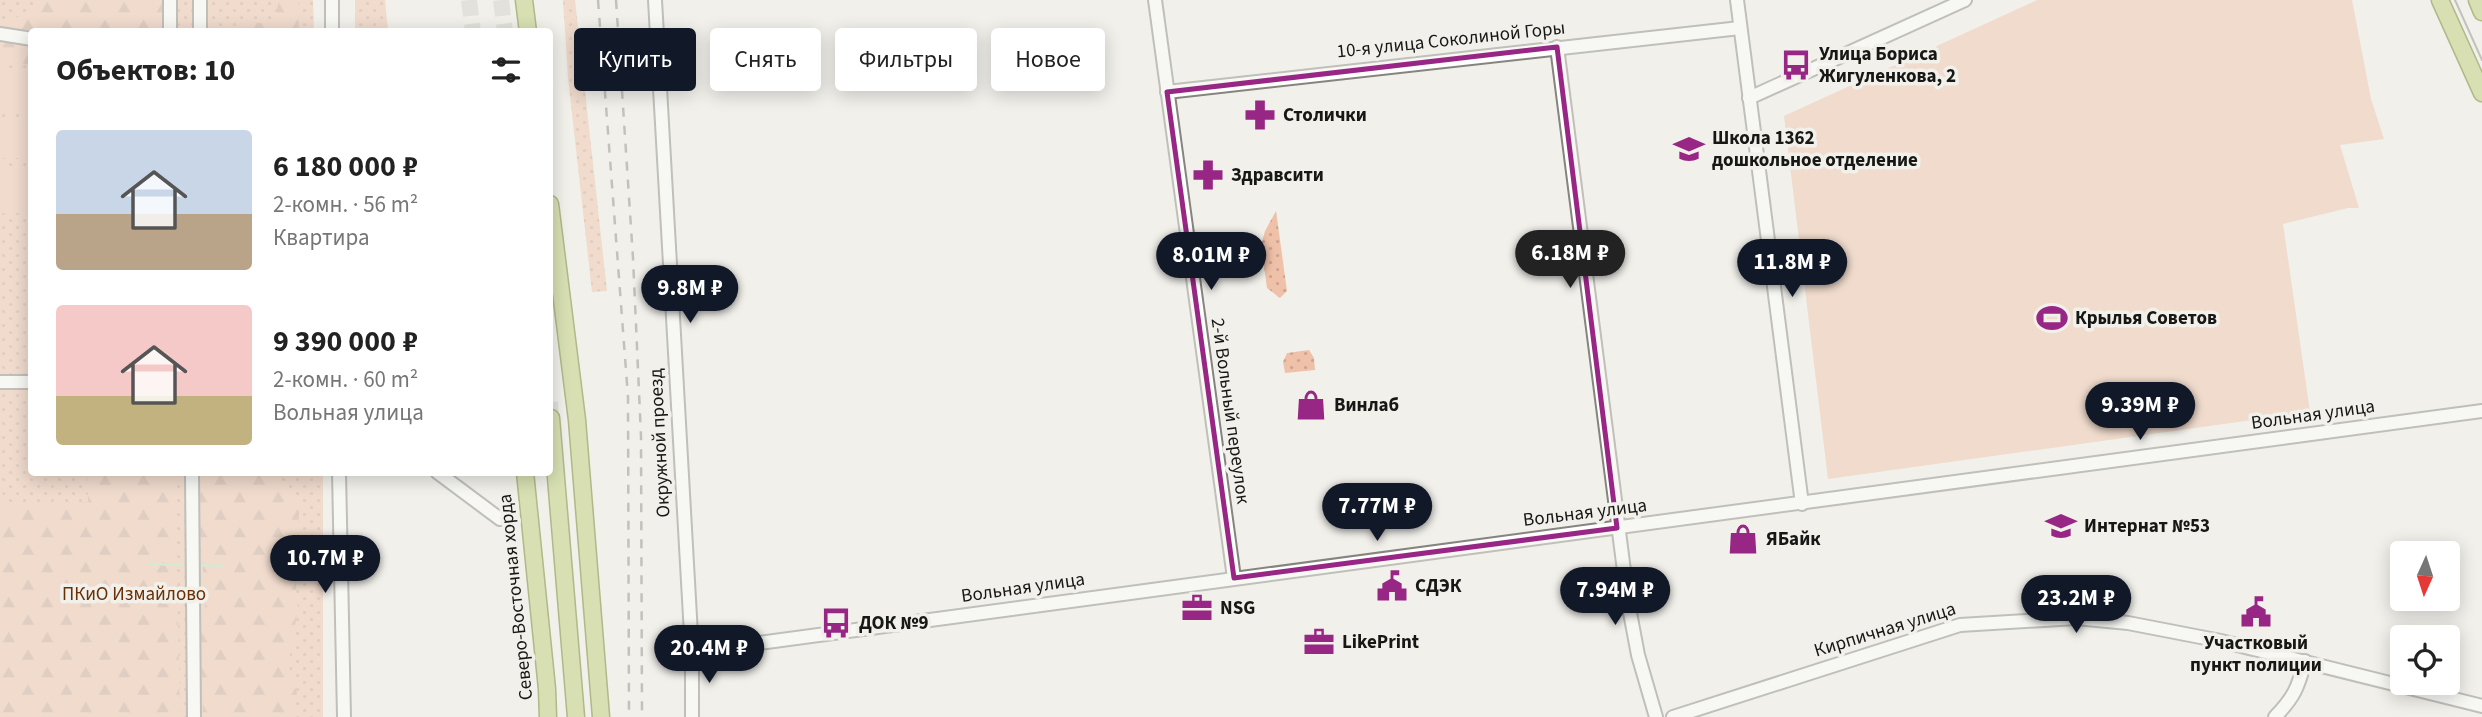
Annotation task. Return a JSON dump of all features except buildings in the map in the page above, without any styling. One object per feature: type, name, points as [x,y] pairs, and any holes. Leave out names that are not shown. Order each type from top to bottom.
[{"type":"main road","points":[[524,0],[528,28]]},
{"type":"main road","points":[[2440,0],[2482,93]]},
{"type":"main road","points":[[2477,0],[2482,12]]},
{"type":"main road","points":[[553,228],[577,420],[601,717]]},
{"type":"main road","points":[[553,442],[576,717]]},
{"type":"main road","name":"Северо-Восточная хорда","points":[[525,476],[548,717]]},
{"type":"street","points":[[170,0],[170,28]]},
{"type":"street","points":[[200,0],[200,28]]},
{"type":"street","points":[[332,0],[332,28]]},
{"type":"street","name":"Окружной проезд","points":[[655,0],[692,652],[692,717]]},
{"type":"street","name":"2-й Вольный переулок","points":[[1155,0],[1234,578]]},
{"type":"street","points":[[1737,0],[1802,504]]},
{"type":"street","points":[[1749,98],[1965,0]]},
{"type":"street","name":"10-я улица Соколиной Горы","points":[[1167,92],[1740,28]]},
{"type":"street","points":[[0,34],[28,38]]},
{"type":"street","points":[[1557,47],[1617,528],[1636,645],[1656,717]]},
{"type":"street","points":[[0,382],[28,382]]},
{"type":"street","name":"Вольная улица","points":[[692,652],[2482,411]]},
{"type":"street","points":[[192,476],[194,717]]},
{"type":"street","points":[[340,476],[344,717]]},
{"type":"street","points":[[442,476],[500,519]]},
{"type":"street","name":"Кирпичная улица","points":[[1673,717],[1960,625],[2027,620],[2099,619],[2202,637],[2482,706]]},
{"type":"street","points":[[2275,717],[2292,698],[2305,661]]},
{"type":"highlighted area","points":[[1557,47],[1617,528],[1234,578],[1167,92]]},
{"type":"green space","name":"ПКиО Измайлово","points":[[0,0],[313,0],[314,28],[28,28],[28,476],[323,476],[323,717],[0,717]]},
{"type":"green space","points":[[42,0],[167,0],[169,28],[28,28],[28,35],[0,32],[5,18],[32,13]]},
{"type":"green space","points":[[279,0],[298,0],[299,28],[237,28],[244,23],[270,23],[276,15]]},
{"type":"green space","points":[[355,0],[385,0],[388,28],[355,28]]},
{"type":"green space","points":[[563,0],[575,0],[578,28],[574,28],[574,91],[585,91],[607,291],[592,292],[568,78]]},
{"type":"green space","name":"Крылья Советов","points":[[2037,0],[2352,0],[2371,99],[2384,139],[2340,145],[2359,208],[2348,208],[2283,224],[2310,412],[1828,479],[1784,116]]},
{"type":"green space","points":[[0,38],[28,44],[28,64],[21,63],[0,68]]},
{"type":"green space","points":[[0,69],[28,69],[28,113],[0,113]]},
{"type":"green space","points":[[0,120],[28,120],[28,158],[0,158]]},
{"type":"green space","points":[[0,170],[28,170],[28,213],[0,213]]},
{"type":"green space","points":[[1276,211],[1287,291],[1280,298],[1267,288],[1261,245]]},
{"type":"green space","points":[[1309,350],[1314,358],[1315,370],[1285,373],[1283,362],[1287,353]]},
{"type":"green space","points":[[0,428],[3,505],[88,502],[87,476],[175,476],[180,717],[0,717]]},
{"type":"green space","points":[[197,476],[279,476],[282,488],[300,500],[295,576],[298,608],[289,661],[297,692],[295,717],[203,717],[201,637],[206,595],[200,544]]},
{"type":"waterway","points":[[148,564],[186,565]]},
{"type":"waterway","points":[[199,565],[223,566]]},
{"type":"tunnel","points":[[469,0],[472,28]]},
{"type":"tunnel","points":[[501,0],[504,28]]},
{"type":"tram line","points":[[2455,0],[2482,60]]},
{"type":"railway","points":[[598,0],[628,397],[629,717]]},
{"type":"railway","points":[[616,0],[633,258],[641,436],[642,717]]},
{"type":"place","name":"Улица Бориса Жигуленкова, 2","points":[[1796,65]]},
{"type":"place","name":"Столички","points":[[1260,115]]},
{"type":"place","name":"Школа 1362 дошкольное отделение","points":[[1689,149]]},
{"type":"place","name":"Здравсити","points":[[1208,175]]},
{"type":"place","name":"Крылья Советов","points":[[2052,318]]},
{"type":"place","name":"Винлаб","points":[[1311,405]]},
{"type":"place","name":"Интернат №53","points":[[2061,526]]},
{"type":"place","name":"ЯБайк","points":[[1743,539]]},
{"type":"place","name":"СДЭК","points":[[1392,586]]},
{"type":"place","name":"NSG","points":[[1197,608]]},
{"type":"place","name":"Участковый пункт полиции","points":[[2256,612]]},
{"type":"place","name":"ДОК №9","points":[[836,623]]},
{"type":"place","name":"LikePrint","points":[[1319,642]]}]
